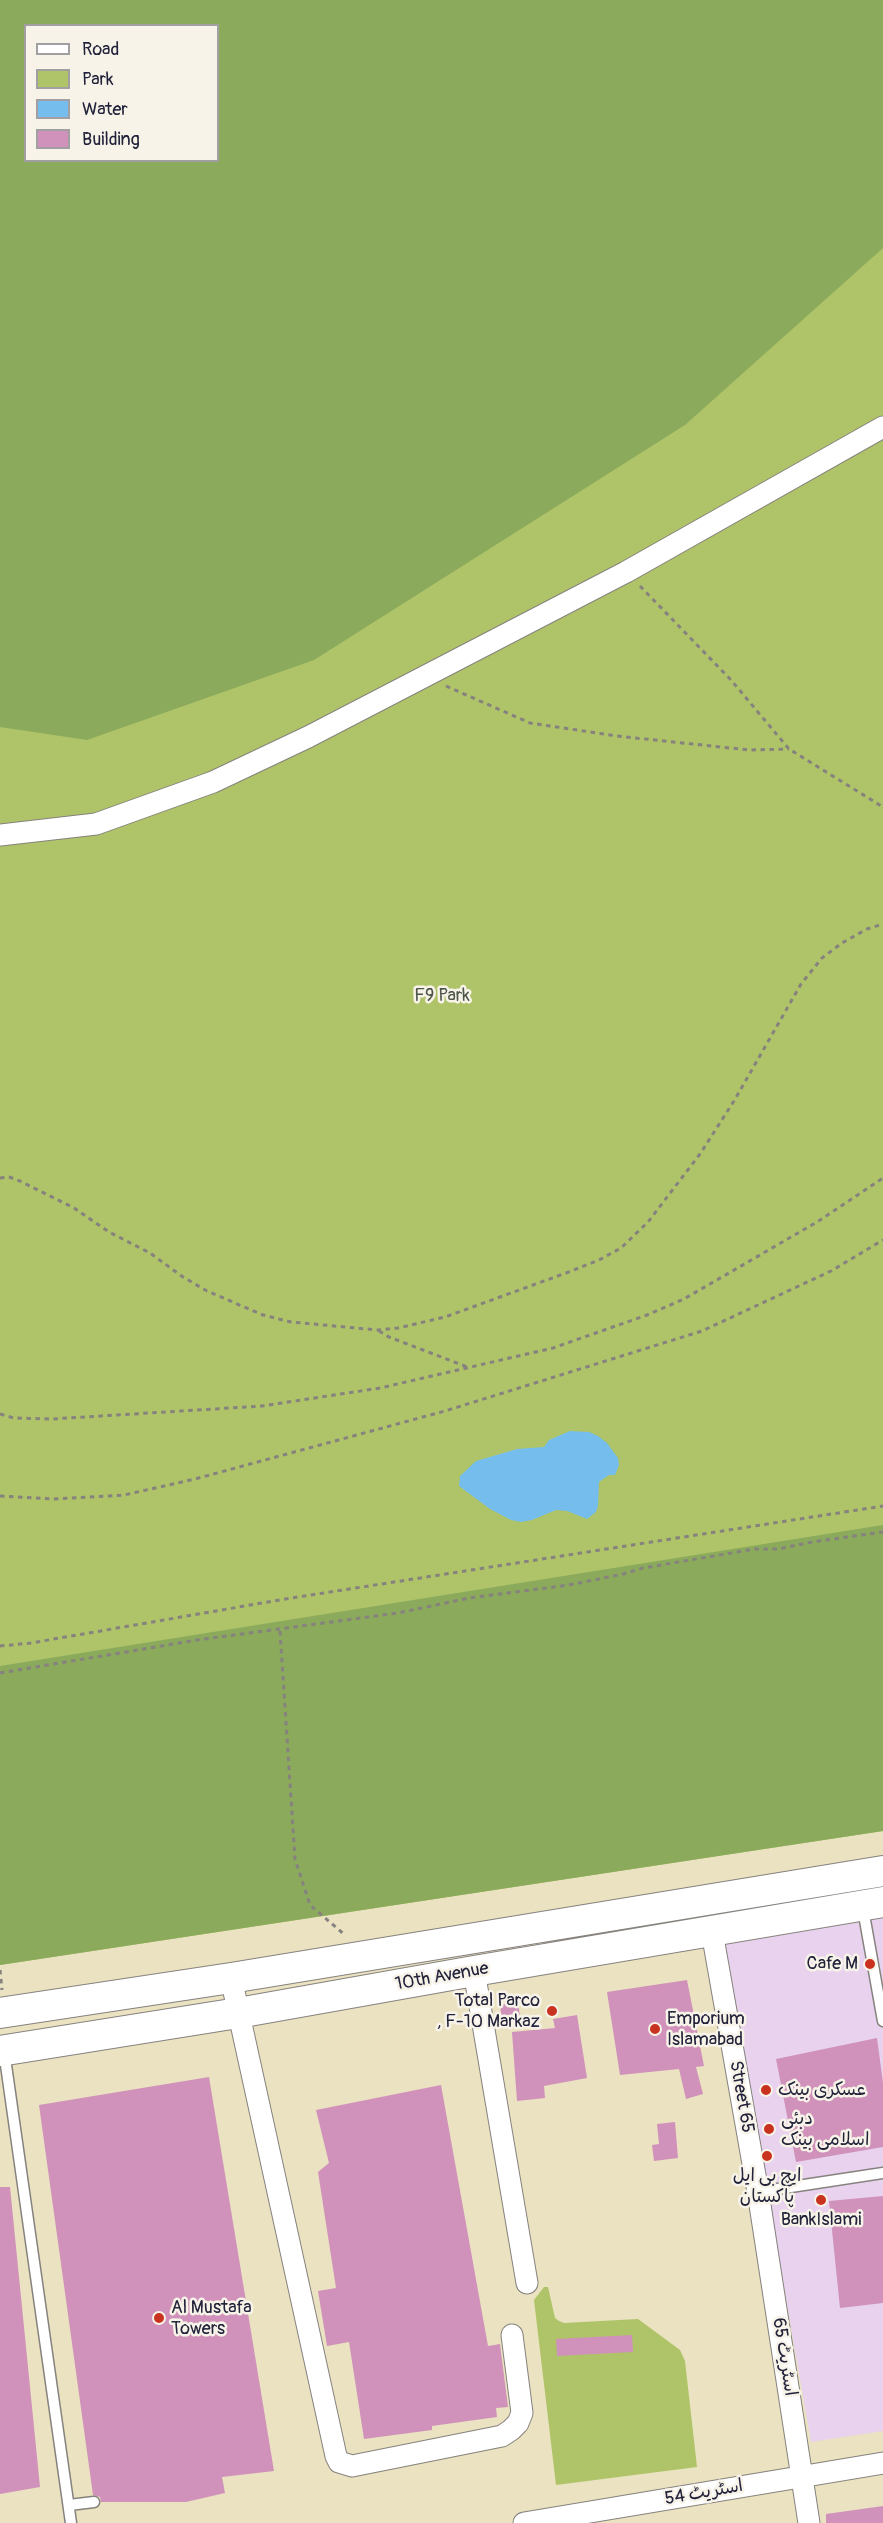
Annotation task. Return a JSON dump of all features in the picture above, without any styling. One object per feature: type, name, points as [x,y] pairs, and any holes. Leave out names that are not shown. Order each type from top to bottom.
[{"type":"main road","name":"10th Avenue","points":[[0,2013],[231,1978],[883,1871]]},
{"type":"main road","name":"10th Avenue","points":[[2,2051],[238,2013],[873,1904]]},
{"type":"street","points":[[0,835],[96,824],[213,782],[308,737],[626,572],[883,427]]},
{"type":"street","name":"Street 65","points":[[712,1932],[758,2192]]},
{"type":"street","points":[[474,1971],[527,2283]]},
{"type":"street","points":[[231,1978],[339,2462],[352,2466],[501,2436],[511,2430],[518,2423],[522,2413],[512,2336]]},
{"type":"street","name":"اسٹریٹ 65","points":[[758,2192],[809,2523]]},
{"type":"street","name":"اسٹریٹ 54","points":[[524,2523],[596,2517],[802,2476],[883,2463]]},
{"type":"lane","points":[[873,1904],[883,2021]]},
{"type":"lane","points":[[2,2051],[72,2523]]},
{"type":"lane","points":[[758,2192],[883,2173]]},
{"type":"lane","points":[[69,2505],[94,2502]]},
{"type":"path","points":[[626,572],[731,680],[789,749],[883,807]]},
{"type":"path","points":[[424,677],[530,723],[617,736],[748,750],[789,749]]},
{"type":"path","points":[[0,1178],[9,1177],[20,1181],[74,1208],[109,1232],[150,1253],[183,1278],[234,1304],[291,1322],[378,1330],[398,1328],[445,1317],[567,1274],[621,1248],[648,1222],[700,1154],[734,1101],[801,984],[822,958],[867,929],[883,924]]},
{"type":"path","points":[[0,1414],[14,1418],[52,1419],[262,1406],[380,1388],[553,1348],[647,1315],[684,1299],[817,1222],[883,1178]]},
{"type":"path","points":[[0,1496],[52,1498],[124,1495],[195,1479],[445,1411],[702,1331],[831,1271],[883,1240]]},
{"type":"path","points":[[378,1330],[388,1337],[470,1368]]},
{"type":"path","points":[[0,1646],[31,1643],[285,1599],[883,1506]]},
{"type":"path","points":[[0,1673],[131,1650],[398,1613],[469,1598],[569,1585],[643,1568],[755,1549],[778,1549],[883,1532]]},
{"type":"path","points":[[280,1630],[295,1859],[310,1905],[341,1930],[365,1956]]},
{"type":"shaded area","points":[[883,1914],[883,2431],[811,2442],[723,1939]]},
{"type":"green space","name":"F9 Park","points":[[0,0],[883,0],[883,1831],[0,1965]]},
{"type":"green space","points":[[0,0],[883,0],[883,248],[685,425],[314,660],[87,740],[0,727]]},
{"type":"green space","points":[[883,1525],[883,1831],[0,1965],[0,1666]]},
{"type":"green space","points":[[544,2287],[548,2287],[555,2318],[559,2321],[564,2323],[638,2319],[680,2350],[685,2361],[697,2467],[556,2485],[534,2300]]},
{"type":"water","points":[[570,1431],[589,1432],[598,1436],[607,1443],[618,1458],[619,1465],[615,1475],[609,1475],[599,1482],[598,1506],[596,1512],[587,1519],[567,1511],[556,1510],[532,1520],[521,1522],[511,1520],[490,1509],[459,1486],[460,1476],[476,1461],[517,1449],[544,1447],[549,1440]]},
{"type":"building","name":"Emporium Islamabad","points":[[687,1980],[704,2066],[696,2067],[703,2094],[686,2099],[679,2069],[620,2075],[607,1992]]},
{"type":"building","points":[[518,2002],[520,2017],[502,2021],[500,2005]]},
{"type":"building","points":[[577,2015],[587,2078],[544,2086],[545,2098],[517,2101],[512,2032],[555,2028],[553,2019]]},
{"type":"building","points":[[877,2038],[883,2083],[883,2147],[796,2162],[776,2059]]},
{"type":"building","name":"Al Mustafa Towers","points":[[209,2077],[274,2471],[222,2477],[225,2493],[186,2502],[101,2502],[100,2497],[93,2495],[39,2105]]},
{"type":"building","points":[[441,2085],[488,2346],[500,2344],[508,2407],[496,2408],[497,2417],[432,2426],[432,2430],[364,2439],[349,2342],[327,2346],[318,2291],[336,2288],[318,2172],[329,2163],[316,2110]]},
{"type":"building","points":[[675,2122],[678,2158],[654,2161],[652,2145],[659,2144],[657,2124]]},
{"type":"building","points":[[0,2187],[10,2187],[40,2487],[0,2494]]},
{"type":"building","points":[[883,2196],[883,2303],[840,2308],[829,2201]]},
{"type":"building","points":[[632,2335],[633,2352],[557,2356],[556,2339]]},
{"type":"building","points":[[883,2506],[883,2523],[826,2523],[826,2514]]},
{"type":"place","name":"Cafe M","points":[[870,1964]]},
{"type":"place","name":"Total Parco , F-10 Markaz","points":[[552,2011]]},
{"type":"place","name":"Emporium Islamabad","points":[[655,2029]]},
{"type":"place","name":"عسکری بینک","points":[[766,2090]]},
{"type":"place","name":"دبئی اسلامی بینک","points":[[769,2129]]},
{"type":"place","name":"ایچ بی ایل پاکستان","points":[[767,2156]]},
{"type":"place","name":"BankIslami","points":[[821,2200]]},
{"type":"place","name":"Al Mustafa Towers","points":[[159,2318]]}]
